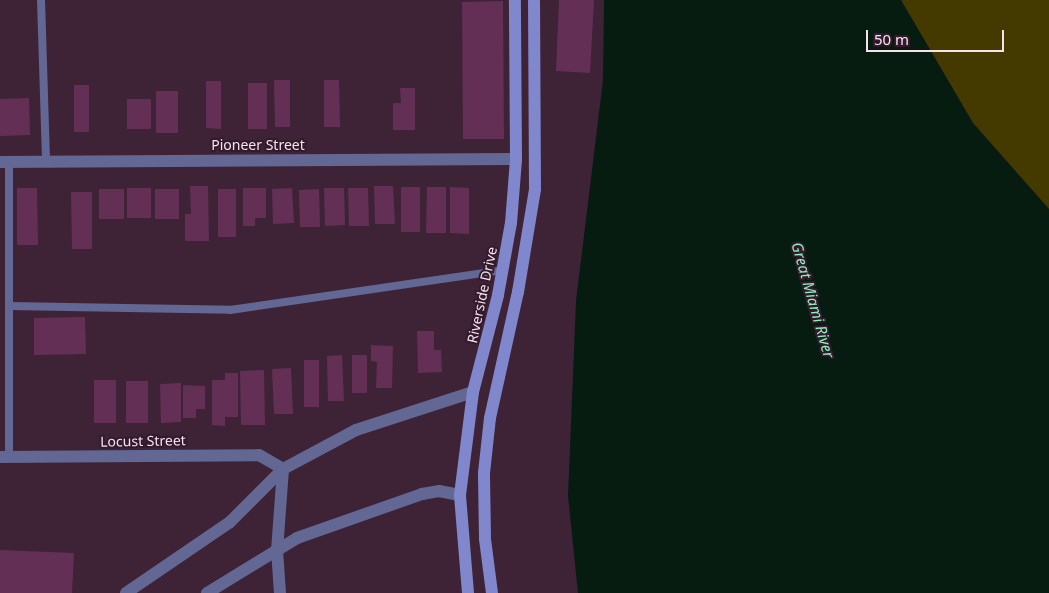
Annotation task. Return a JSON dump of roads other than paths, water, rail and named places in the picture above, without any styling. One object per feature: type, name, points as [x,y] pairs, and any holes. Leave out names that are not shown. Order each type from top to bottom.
[{"type":"main road","name":"Riverside Drive","points":[[468,593],[460,495],[473,392],[503,270],[516,159],[515,0]]},
{"type":"main road","points":[[492,593],[485,539],[484,473],[490,418],[518,292],[535,189],[534,0]]},
{"type":"street","name":"Pioneer Street","points":[[5,162],[516,159]]},
{"type":"street","points":[[126,593],[230,522],[283,469],[356,430],[473,392]]},
{"type":"street","name":"Locust Street","points":[[4,457],[259,455],[283,469]]},
{"type":"street","points":[[280,593],[278,550],[283,469]]},
{"type":"street","points":[[207,593],[297,538],[409,498],[439,491],[460,495]]},
{"type":"lane","points":[[41,0],[46,162]]},
{"type":"lane","points":[[4,457],[9,306],[5,162]]},
{"type":"lane","points":[[9,306],[230,310],[503,270]]},
{"type":"water","name":"Great Miami River","points":[[604,0],[901,0],[973,123],[1049,209],[1049,593],[578,593],[568,496],[576,301],[603,80]]}]
